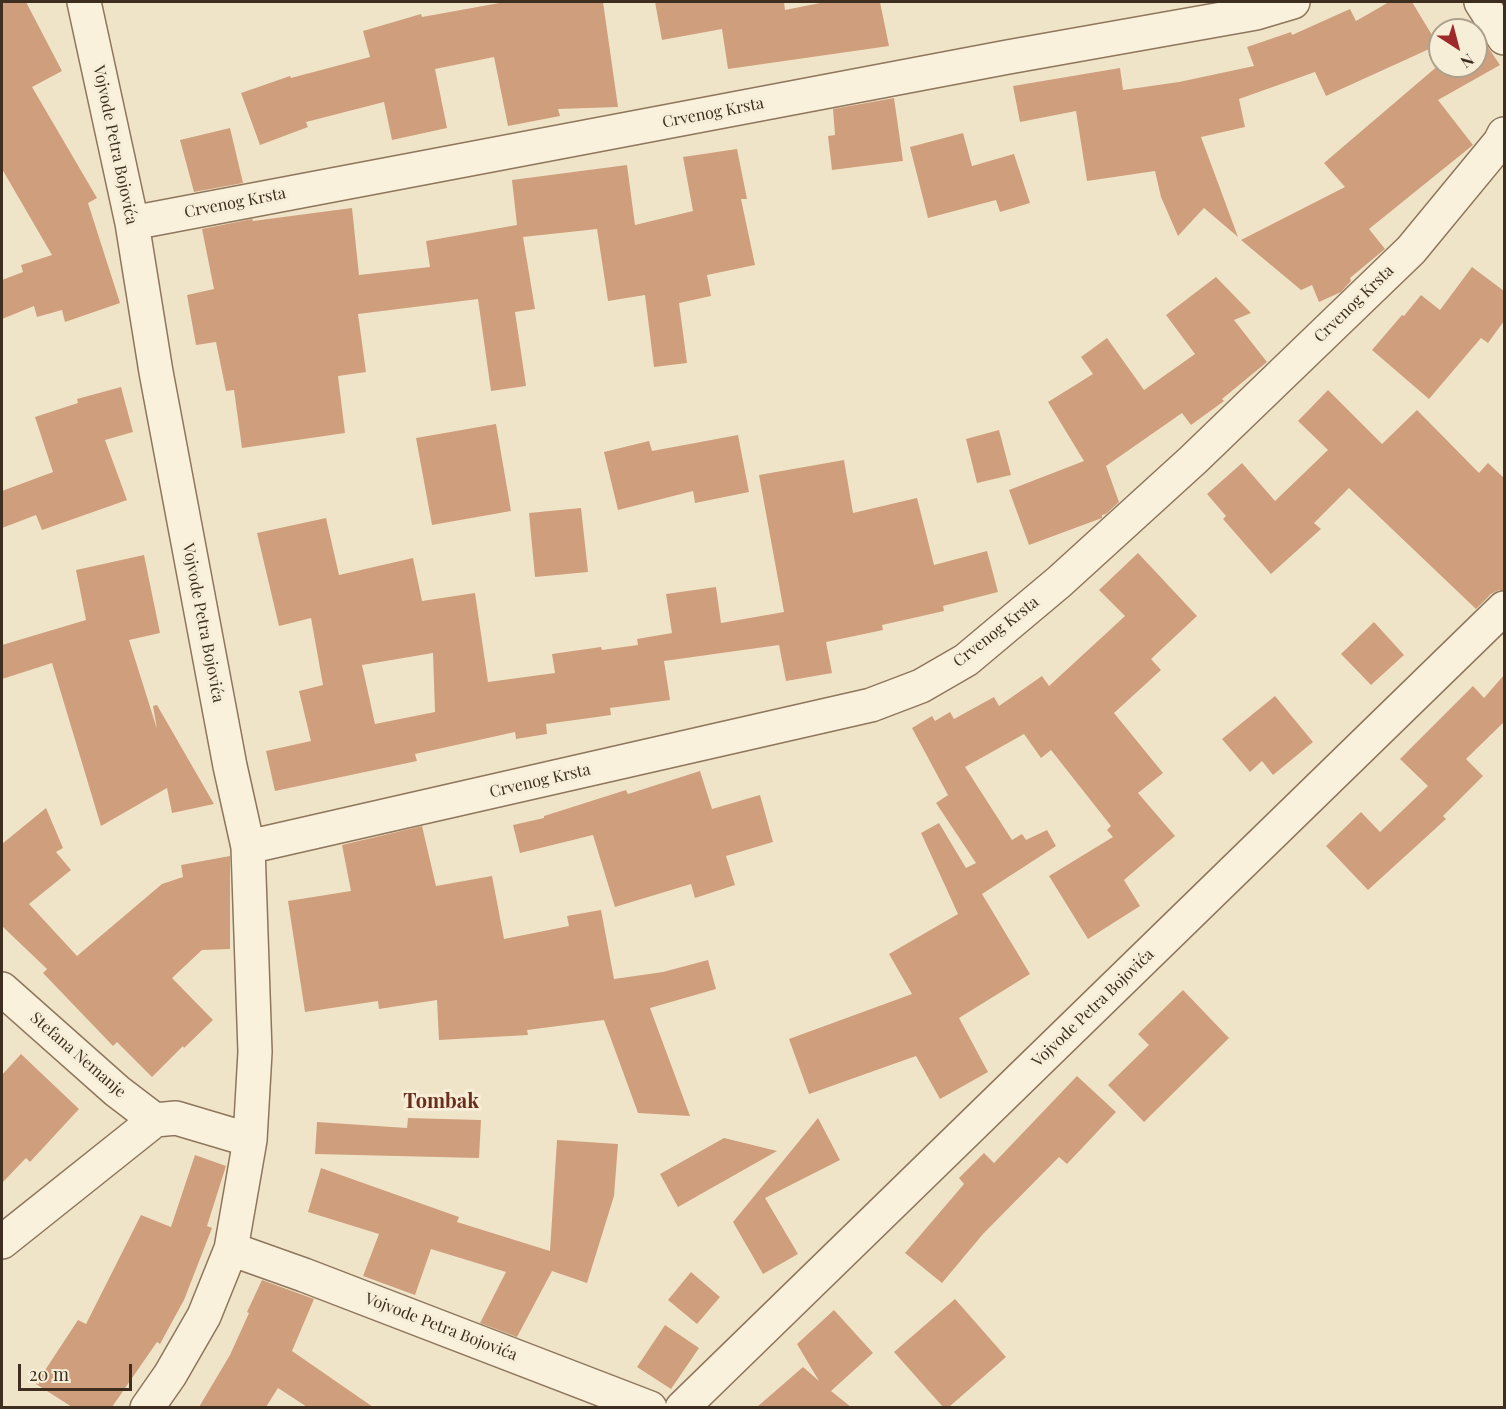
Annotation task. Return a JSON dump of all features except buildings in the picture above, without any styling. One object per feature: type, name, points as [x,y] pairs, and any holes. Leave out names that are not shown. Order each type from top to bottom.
[{"type":"street","name":"Vojvode Petra Bojovića","points":[[84,2],[132,223],[158,384],[230,766],[248,848],[255,1052],[250,1140],[231,1250],[204,1316],[171,1375],[147,1407]]},
{"type":"street","name":"Crvenog Krsta","points":[[132,223],[996,60],[1256,14],[1293,2]]},
{"type":"street","points":[[1481,2],[1504,39]]},
{"type":"street","name":"Crvenog Krsta","points":[[248,848],[871,705],[921,686],[966,660],[1059,582],[1193,460],[1411,250],[1500,142],[1504,134]]},
{"type":"street","name":"Vojvode Petra Bojovića","points":[[682,1407],[1504,608]]},
{"type":"street","name":"Stefana Nemanje","points":[[2,989],[117,1091],[155,1120]]},
{"type":"street","points":[[2,1242],[155,1120],[176,1118],[250,1140]]},
{"type":"street","name":"Vojvode Petra Bojovića","points":[[231,1250],[316,1279],[650,1407]]},
{"type":"district","name":"Tombak","points":[[441,1102]]}]
